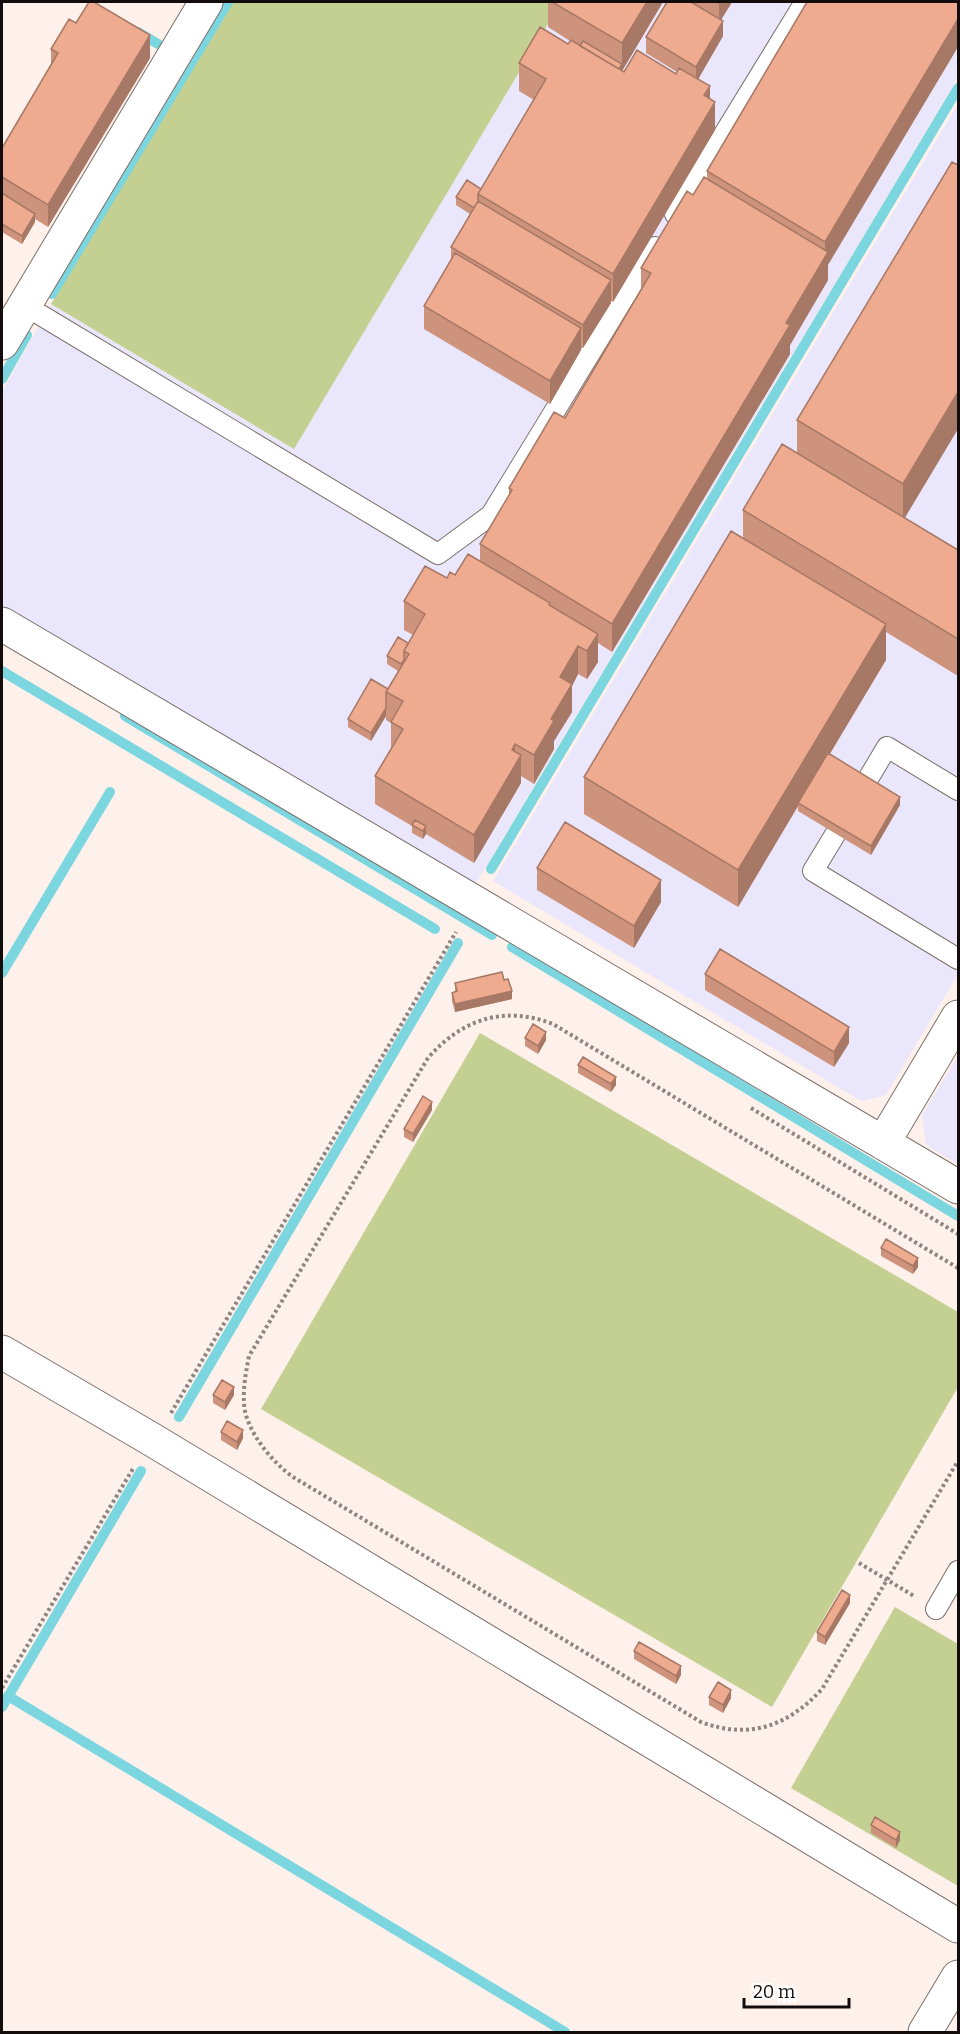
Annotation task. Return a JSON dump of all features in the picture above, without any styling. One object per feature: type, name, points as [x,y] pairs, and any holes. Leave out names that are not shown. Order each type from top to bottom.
[{"type":"street","points":[[2,343],[13,298],[206,2]]},
{"type":"street","points":[[2,624],[958,1187]]},
{"type":"street","points":[[884,1143],[958,1017]]},
{"type":"street","points":[[2,1352],[958,1926]]},
{"type":"street","points":[[925,2032],[958,1977]]},
{"type":"lane","points":[[13,298],[438,554],[491,515],[805,2]]},
{"type":"lane","points":[[865,784],[887,747],[958,790]]},
{"type":"lane","points":[[836,833],[813,871],[958,959]]},
{"type":"lane","points":[[936,1609],[958,1571]]},
{"type":"path","points":[[2,1688],[456,931]]},
{"type":"path","points":[[958,1268],[553,1024],[537,1018],[503,1016],[473,1023],[453,1034],[428,1058],[249,1356],[244,1383],[244,1406],[252,1429],[279,1467],[701,1722],[717,1728],[735,1730],[774,1725],[807,1705],[822,1689],[958,1461]]},
{"type":"path","points":[[859,1563],[936,1609]]},
{"type":"shaded area","points":[[561,2],[958,2],[958,77],[472,890],[2,609],[2,392],[51,304],[294,449]]},
{"type":"shaded area","points":[[958,104],[958,974],[886,1095],[861,1101],[493,881]]},
{"type":"shaded area","points":[[958,1055],[958,1164],[926,1145],[922,1116]]},
{"type":"green space","points":[[232,2],[561,2],[294,449],[51,304]]},
{"type":"green space","points":[[480,1033],[958,1312],[958,1387],[772,1707],[261,1409]]},
{"type":"green space","points":[[895,1607],[958,1644],[958,1886],[791,1788]]},
{"type":"building","points":[[89,2],[94,2],[150,35],[48,205],[2,177],[2,148],[58,53],[51,49],[69,19],[76,23]]},
{"type":"building","points":[[552,2],[647,2],[622,43]]},
{"type":"building","points":[[667,2],[691,2],[723,21],[696,67],[646,37]]},
{"type":"building","points":[[807,2],[958,2],[958,19],[825,242],[707,171]]},
{"type":"building","points":[[540,27],[568,44],[571,40],[624,72],[637,50],[676,74],[679,68],[710,86],[704,95],[715,102],[613,274],[478,194],[546,79],[519,63]]},
{"type":"building","points":[[583,41],[622,64],[619,69],[580,46]]},
{"type":"building","points":[[952,162],[958,165],[958,392],[903,484],[797,420]]},
{"type":"building","points":[[704,177],[828,252],[786,323],[790,325],[612,624],[480,544],[512,490],[509,488],[554,412],[565,418],[651,273],[641,268],[687,191],[693,195]]},
{"type":"building","points":[[467,180],[481,189],[474,208],[456,197]]},
{"type":"building","points":[[2,193],[35,214],[22,236],[2,224]]},
{"type":"building","points":[[478,201],[611,280],[583,325],[451,247]]},
{"type":"building","points":[[455,253],[581,328],[550,381],[424,306]]},
{"type":"building","points":[[782,444],[958,550],[958,639],[743,510]]},
{"type":"building","points":[[731,531],[886,624],[738,870],[584,777]]},
{"type":"building","points":[[468,554],[598,634],[587,651],[578,646],[560,677],[572,684],[551,719],[554,721],[534,755],[515,744],[512,750],[521,755],[474,835],[375,776],[403,729],[391,722],[403,701],[386,692],[409,654],[404,651],[425,614],[404,601],[425,566],[447,578],[450,572],[455,575]]},
{"type":"building","points":[[398,637],[408,643],[401,664],[387,656]]},
{"type":"building","points":[[371,679],[388,689],[386,708],[371,733],[348,719]]},
{"type":"building","points":[[828,753],[900,797],[871,846],[798,803]]},
{"type":"building","points":[[415,820],[426,826],[423,831],[412,825]]},
{"type":"building","points":[[565,822],[661,880],[634,926],[537,868]]},
{"type":"building","points":[[720,949],[849,1027],[834,1052],[705,974]]},
{"type":"building","points":[[502,972],[504,980],[508,979],[512,991],[455,1004],[452,993],[457,991],[455,983]]},
{"type":"building","points":[[533,1024],[546,1032],[538,1046],[525,1038]]},
{"type":"building","points":[[583,1057],[616,1077],[611,1084],[578,1065]]},
{"type":"building","points":[[423,1096],[432,1102],[413,1134],[404,1129]]},
{"type":"building","points":[[886,1239],[918,1258],[913,1266],[881,1248]]},
{"type":"building","points":[[222,1380],[234,1387],[225,1402],[213,1395]]},
{"type":"building","points":[[227,1421],[243,1430],[237,1442],[221,1432]]},
{"type":"building","points":[[842,1590],[850,1595],[825,1637],[817,1632]]},
{"type":"building","points":[[639,1642],[681,1666],[676,1676],[634,1651]]},
{"type":"building","points":[[718,1682],[731,1690],[723,1705],[709,1697]]},
{"type":"building","points":[[875,1817],[900,1832],[896,1840],[871,1825]]},
{"type":"waterway","points":[[52,294],[228,2]]},
{"type":"waterway","points":[[138,32],[158,44]]},
{"type":"waterway","points":[[491,869],[958,88]]},
{"type":"waterway","points":[[2,379],[27,335]]},
{"type":"waterway","points":[[2,671],[435,929]]},
{"type":"waterway","points":[[125,716],[492,935]]},
{"type":"waterway","points":[[2,973],[110,792]]},
{"type":"waterway","points":[[179,1417],[458,943]]},
{"type":"waterway","points":[[512,947],[958,1216]]},
{"type":"waterway","points":[[2,1707],[141,1471]]},
{"type":"waterway","points":[[8,1696],[565,2032]]}]
